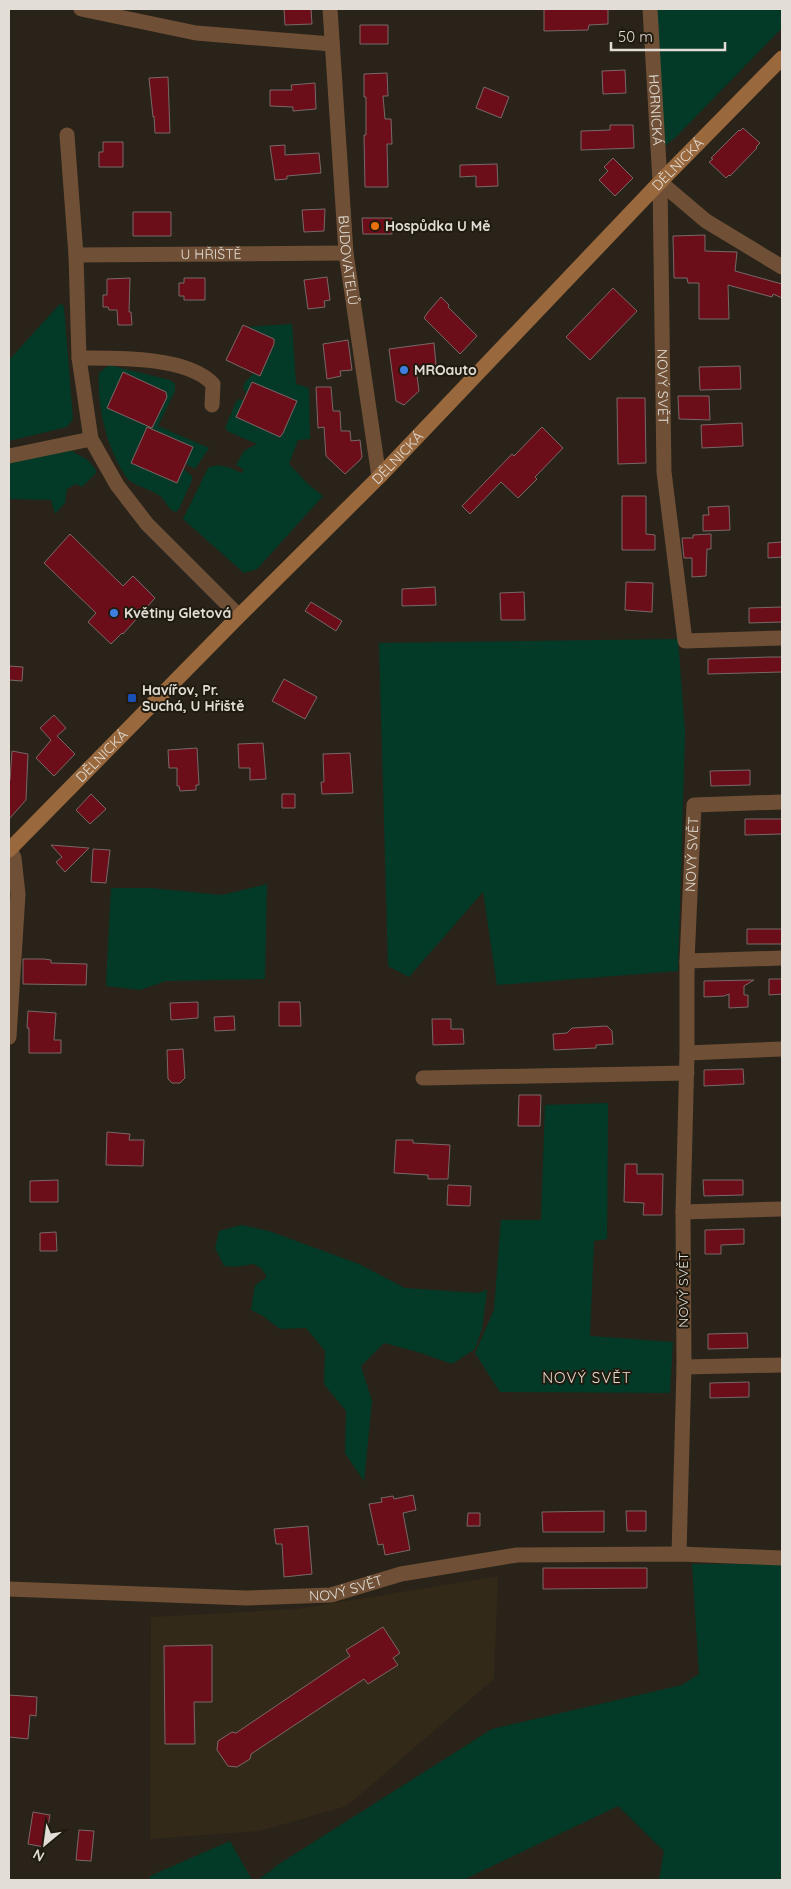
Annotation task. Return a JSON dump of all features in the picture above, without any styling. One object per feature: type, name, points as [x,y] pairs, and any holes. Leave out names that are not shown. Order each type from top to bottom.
[{"type":"street","points":[[81,9],[196,34],[332,44]]},
{"type":"street","name":"BUDOVATELŮ","points":[[330,9],[346,253],[379,477]]},
{"type":"street","name":"HORNICKÁ","points":[[650,9],[660,182]]},
{"type":"street","name":"DĚLNICKÁ","points":[[10,850],[239,616],[379,477],[660,182],[782,58]]},
{"type":"street","points":[[67,135],[76,255],[79,358],[91,439],[117,485],[147,524],[239,616]]},
{"type":"street","points":[[660,182],[706,221],[782,267]]},
{"type":"street","name":"NOVÝ SVĚT","points":[[660,182],[664,472],[685,641],[782,638]]},
{"type":"street","name":"U HŘIŠTĚ","points":[[76,255],[346,253]]},
{"type":"street","points":[[79,358],[156,360],[194,371],[206,376],[213,384],[212,405]]},
{"type":"street","points":[[9,456],[91,439]]},
{"type":"street","name":"NOVÝ SVĚT","points":[[679,1554],[684,1367],[683,1212],[687,1073],[687,961],[694,805],[782,802]]},
{"type":"street","points":[[9,1037],[18,894],[14,858],[10,850]]},
{"type":"street","points":[[687,961],[782,958]]},
{"type":"street","points":[[687,1053],[782,1049]]},
{"type":"street","points":[[423,1078],[687,1073]]},
{"type":"street","points":[[683,1212],[782,1209]]},
{"type":"street","points":[[684,1367],[782,1365]]},
{"type":"street","name":"NOVÝ SVĚT","points":[[9,1589],[246,1598],[331,1595],[401,1574],[517,1554],[679,1554],[782,1558]]},
{"type":"shaded area","points":[[498,1576],[494,1679],[347,1806],[260,1831],[150,1839],[151,1617],[297,1609]]},
{"type":"green space","points":[[654,9],[782,9],[782,28],[665,146]]},
{"type":"green space","points":[[62,304],[64,307],[73,419],[67,427],[9,441],[9,360]]},
{"type":"green space","points":[[292,324],[296,384],[309,388],[310,439],[298,440],[289,464],[309,485],[323,496],[257,569],[244,573],[183,519],[208,468],[221,466],[242,473],[243,469],[236,465],[244,451],[257,444],[229,432],[225,428],[236,402],[239,399],[245,401],[248,395],[243,387],[246,381],[254,373],[260,376],[276,341],[247,327]]},
{"type":"green space","points":[[109,365],[170,380],[175,384],[175,391],[158,426],[209,448],[195,469],[184,463],[182,468],[192,476],[192,480],[176,512],[160,496],[128,479],[120,467],[106,434],[99,397],[99,373]]},
{"type":"green space","points":[[70,450],[88,460],[96,470],[96,473],[82,487],[76,484],[67,489],[65,503],[55,514],[51,500],[9,499],[9,463]]},
{"type":"green space","points":[[678,639],[685,733],[678,971],[497,985],[483,892],[409,977],[388,966],[379,643]]},
{"type":"green space","points":[[267,884],[265,979],[166,981],[140,990],[106,986],[111,888],[151,888],[222,895]]},
{"type":"green space","points":[[608,1103],[607,1239],[594,1241],[590,1336],[673,1342],[670,1393],[500,1392],[475,1353],[494,1310],[501,1220],[541,1220],[545,1105]]},
{"type":"green space","points":[[241,1225],[269,1231],[359,1264],[405,1288],[477,1293],[487,1290],[482,1329],[475,1349],[452,1364],[384,1343],[361,1366],[372,1401],[364,1481],[345,1453],[346,1411],[324,1384],[325,1351],[306,1328],[280,1329],[263,1316],[251,1310],[255,1285],[267,1277],[261,1268],[254,1264],[235,1267],[224,1266],[215,1248],[219,1231]]},
{"type":"green space","points":[[692,1564],[782,1564],[782,1880],[659,1880],[664,1851],[618,1806],[463,1880],[258,1880],[279,1864],[492,1729],[682,1685],[699,1674]]},
{"type":"green space","points":[[230,1841],[252,1880],[150,1880],[150,1876]]},
{"type":"building","points":[[284,9],[311,9],[312,24],[285,25]]},
{"type":"building","points":[[544,9],[608,9],[608,24],[589,25],[588,30],[544,31]]},
{"type":"building","points":[[360,25],[388,25],[388,44],[360,44]]},
{"type":"building","points":[[625,70],[626,93],[603,94],[602,71]]},
{"type":"building","points":[[387,73],[388,96],[383,96],[385,119],[391,119],[392,144],[387,144],[388,187],[365,187],[364,135],[366,135],[366,97],[364,97],[364,74]]},
{"type":"building","points":[[168,77],[170,133],[155,133],[149,78]]},
{"type":"building","points":[[315,83],[316,109],[293,111],[293,107],[270,106],[270,90],[292,90],[291,85]]},
{"type":"building","points":[[484,87],[509,97],[501,118],[476,108]]},
{"type":"building","points":[[610,125],[633,125],[634,148],[581,150],[581,131],[610,130]]},
{"type":"building","points":[[743,128],[760,143],[726,178],[709,162]]},
{"type":"building","points":[[103,142],[123,142],[123,167],[99,167],[99,152],[103,152]]},
{"type":"building","points":[[285,145],[285,155],[319,153],[321,173],[287,176],[287,179],[275,180],[270,146]]},
{"type":"building","points":[[613,158],[633,178],[615,196],[599,180],[608,171],[604,167]]},
{"type":"building","points":[[497,164],[498,186],[476,187],[476,176],[460,177],[460,165]]},
{"type":"building","points":[[325,209],[324,231],[304,232],[302,210]]},
{"type":"building","points":[[133,212],[171,212],[171,236],[133,236]]},
{"type":"building","name":"Hospůdka U Mě","points":[[362,218],[392,218],[392,234],[363,234]]},
{"type":"building","points":[[705,235],[705,251],[737,252],[735,271],[782,284],[782,298],[773,294],[772,297],[728,285],[729,319],[699,319],[699,283],[688,283],[687,278],[674,278],[673,236]]},
{"type":"building","points":[[327,277],[330,300],[324,301],[325,307],[308,309],[304,280]]},
{"type":"building","points":[[130,278],[129,312],[131,312],[132,325],[118,325],[117,310],[109,310],[108,307],[103,307],[103,295],[107,295],[107,279]]},
{"type":"building","points":[[184,278],[205,278],[205,300],[184,300],[184,296],[179,296],[179,283],[184,283]]},
{"type":"building","points":[[613,288],[637,311],[590,360],[566,337]]},
{"type":"building","points":[[441,297],[449,305],[448,307],[477,336],[460,354],[424,318]]},
{"type":"building","points":[[243,325],[274,339],[274,344],[260,376],[226,360]]},
{"type":"building","points":[[348,340],[352,370],[340,371],[341,376],[327,379],[323,344]]},
{"type":"building","name":"MROauto","points":[[434,343],[436,365],[416,368],[419,391],[404,405],[396,401],[389,349]]},
{"type":"building","points":[[740,366],[741,389],[700,390],[699,367]]},
{"type":"building","points":[[123,372],[166,392],[167,397],[152,428],[107,408]]},
{"type":"building","points":[[252,382],[297,401],[280,437],[236,417]]},
{"type":"building","points":[[316,387],[331,387],[333,411],[340,411],[341,431],[350,431],[351,441],[360,440],[362,457],[345,474],[326,456],[324,427],[318,428]]},
{"type":"building","points":[[678,396],[709,396],[710,420],[679,419]]},
{"type":"building","points":[[617,398],[645,398],[646,463],[618,464]]},
{"type":"building","points":[[742,423],[743,446],[702,448],[701,425]]},
{"type":"building","points":[[147,427],[193,447],[177,483],[131,463]]},
{"type":"building","points":[[542,427],[563,448],[518,498],[501,482],[470,514],[462,506],[512,454],[514,456]]},
{"type":"building","points":[[622,496],[646,496],[646,534],[655,535],[655,550],[622,550]]},
{"type":"building","points":[[729,506],[730,530],[703,531],[703,515],[709,515],[708,507]]},
{"type":"building","points":[[70,534],[123,586],[133,576],[155,598],[123,634],[111,644],[88,622],[96,613],[44,563]]},
{"type":"building","points":[[711,534],[711,549],[707,549],[706,576],[692,577],[692,558],[684,558],[682,538],[693,538],[693,535]]},
{"type":"building","points":[[782,542],[782,557],[768,558],[768,543]]},
{"type":"building","points":[[626,582],[653,583],[652,612],[625,610]]},
{"type":"building","points":[[435,587],[436,605],[402,606],[402,589]]},
{"type":"building","points":[[524,592],[525,620],[501,620],[500,593]]},
{"type":"building","points":[[311,602],[342,621],[336,631],[305,611]]},
{"type":"building","points":[[782,607],[782,622],[749,623],[749,608]]},
{"type":"building","points":[[782,657],[782,672],[708,674],[708,659]]},
{"type":"building","points":[[9,666],[23,667],[22,681],[9,680]]},
{"type":"building","points":[[284,679],[317,697],[305,719],[272,701]]},
{"type":"building","points":[[54,715],[66,728],[57,736],[75,754],[54,776],[36,758],[51,740],[40,728]]},
{"type":"building","points":[[263,743],[266,779],[250,780],[250,768],[239,768],[238,744]]},
{"type":"building","points":[[197,748],[199,785],[196,785],[196,790],[180,791],[179,786],[177,786],[177,768],[169,768],[168,750]]},
{"type":"building","points":[[12,751],[28,754],[26,800],[9,819],[9,779]]},
{"type":"building","points":[[350,753],[353,793],[322,794],[321,782],[324,782],[323,754]]},
{"type":"building","points":[[750,770],[750,785],[711,786],[710,771]]},
{"type":"building","points":[[91,794],[106,809],[90,824],[76,810]]},
{"type":"building","points":[[282,794],[295,794],[295,808],[282,808]]},
{"type":"building","points":[[745,819],[782,819],[782,834],[745,835]]},
{"type":"building","points":[[51,845],[89,848],[65,872],[56,862],[62,857]]},
{"type":"building","points":[[93,849],[110,850],[106,883],[91,882]]},
{"type":"building","points":[[747,929],[782,929],[782,944],[747,944]]},
{"type":"building","points":[[23,959],[51,960],[51,963],[87,964],[86,985],[23,984]]},
{"type":"building","points":[[769,979],[782,979],[782,994],[769,995]]},
{"type":"building","points":[[754,980],[744,986],[744,995],[748,995],[748,1007],[729,1008],[729,994],[704,997],[704,981]]},
{"type":"building","points":[[198,1002],[198,1018],[171,1020],[170,1003]]},
{"type":"building","points":[[279,1002],[300,1002],[301,1026],[279,1026]]},
{"type":"building","points":[[28,1011],[56,1013],[54,1040],[61,1040],[61,1053],[29,1053]]},
{"type":"building","points":[[234,1016],[235,1030],[215,1031],[214,1017]]},
{"type":"building","points":[[432,1019],[451,1019],[451,1029],[463,1029],[464,1044],[433,1045]]},
{"type":"building","points":[[607,1026],[612,1031],[613,1044],[596,1045],[596,1048],[554,1050],[553,1034],[567,1033],[572,1028]]},
{"type":"building","points":[[183,1049],[185,1078],[180,1083],[172,1083],[168,1079],[167,1050]]},
{"type":"building","points":[[743,1069],[744,1084],[704,1086],[704,1070]]},
{"type":"building","points":[[519,1095],[541,1095],[540,1126],[518,1126]]},
{"type":"building","points":[[107,1132],[130,1134],[129,1140],[144,1140],[143,1166],[106,1165]]},
{"type":"building","points":[[396,1140],[413,1140],[413,1143],[450,1145],[448,1179],[428,1179],[428,1175],[394,1173]]},
{"type":"building","points":[[625,1164],[637,1164],[637,1174],[663,1174],[662,1215],[643,1215],[644,1203],[624,1202]]},
{"type":"building","points":[[58,1180],[58,1202],[30,1202],[30,1181]]},
{"type":"building","points":[[703,1180],[743,1180],[743,1195],[704,1196]]},
{"type":"building","points":[[448,1185],[471,1186],[470,1206],[447,1205]]},
{"type":"building","points":[[744,1229],[744,1244],[721,1245],[721,1254],[705,1254],[705,1230]]},
{"type":"building","points":[[56,1232],[57,1251],[40,1251],[40,1233]]},
{"type":"building","points":[[747,1333],[748,1348],[708,1349],[708,1334]]},
{"type":"building","points":[[749,1382],[749,1397],[710,1398],[710,1383]]},
{"type":"building","points":[[413,1495],[416,1510],[403,1513],[410,1550],[385,1555],[383,1544],[378,1545],[369,1504],[382,1502],[381,1498],[393,1496],[394,1499]]},
{"type":"building","points":[[604,1511],[604,1532],[543,1532],[542,1512]]},
{"type":"building","points":[[626,1511],[646,1511],[646,1531],[627,1531]]},
{"type":"building","points":[[468,1513],[480,1513],[480,1526],[467,1526]]},
{"type":"building","points":[[308,1526],[312,1574],[284,1577],[282,1544],[276,1544],[274,1529]]},
{"type":"building","points":[[543,1568],[647,1568],[647,1588],[543,1589]]},
{"type":"building","points":[[383,1627],[400,1653],[393,1658],[398,1665],[368,1684],[364,1679],[251,1754],[250,1759],[237,1767],[228,1766],[217,1750],[218,1741],[232,1732],[236,1733],[350,1656],[346,1650]]},
{"type":"building","points":[[212,1645],[212,1702],[194,1702],[195,1744],[165,1744],[164,1646]]},
{"type":"building","points":[[9,1695],[37,1697],[36,1716],[30,1715],[28,1739],[9,1737]]},
{"type":"building","points":[[33,1812],[50,1815],[44,1847],[28,1844]]},
{"type":"building","points":[[79,1830],[94,1831],[91,1861],[76,1860]]},
{"type":"place","name":"Hospůdka U Mě","points":[[375,226]]},
{"type":"place","name":"MROauto","points":[[404,370]]},
{"type":"place","name":"Květiny Gletová","points":[[114,613]]},
{"type":"place","name":"Havířov, Pr. Suchá, U Hřiště","points":[[132,698]]},
{"type":"district","name":"NOVÝ SVĚT","points":[[587,1378]]}]
